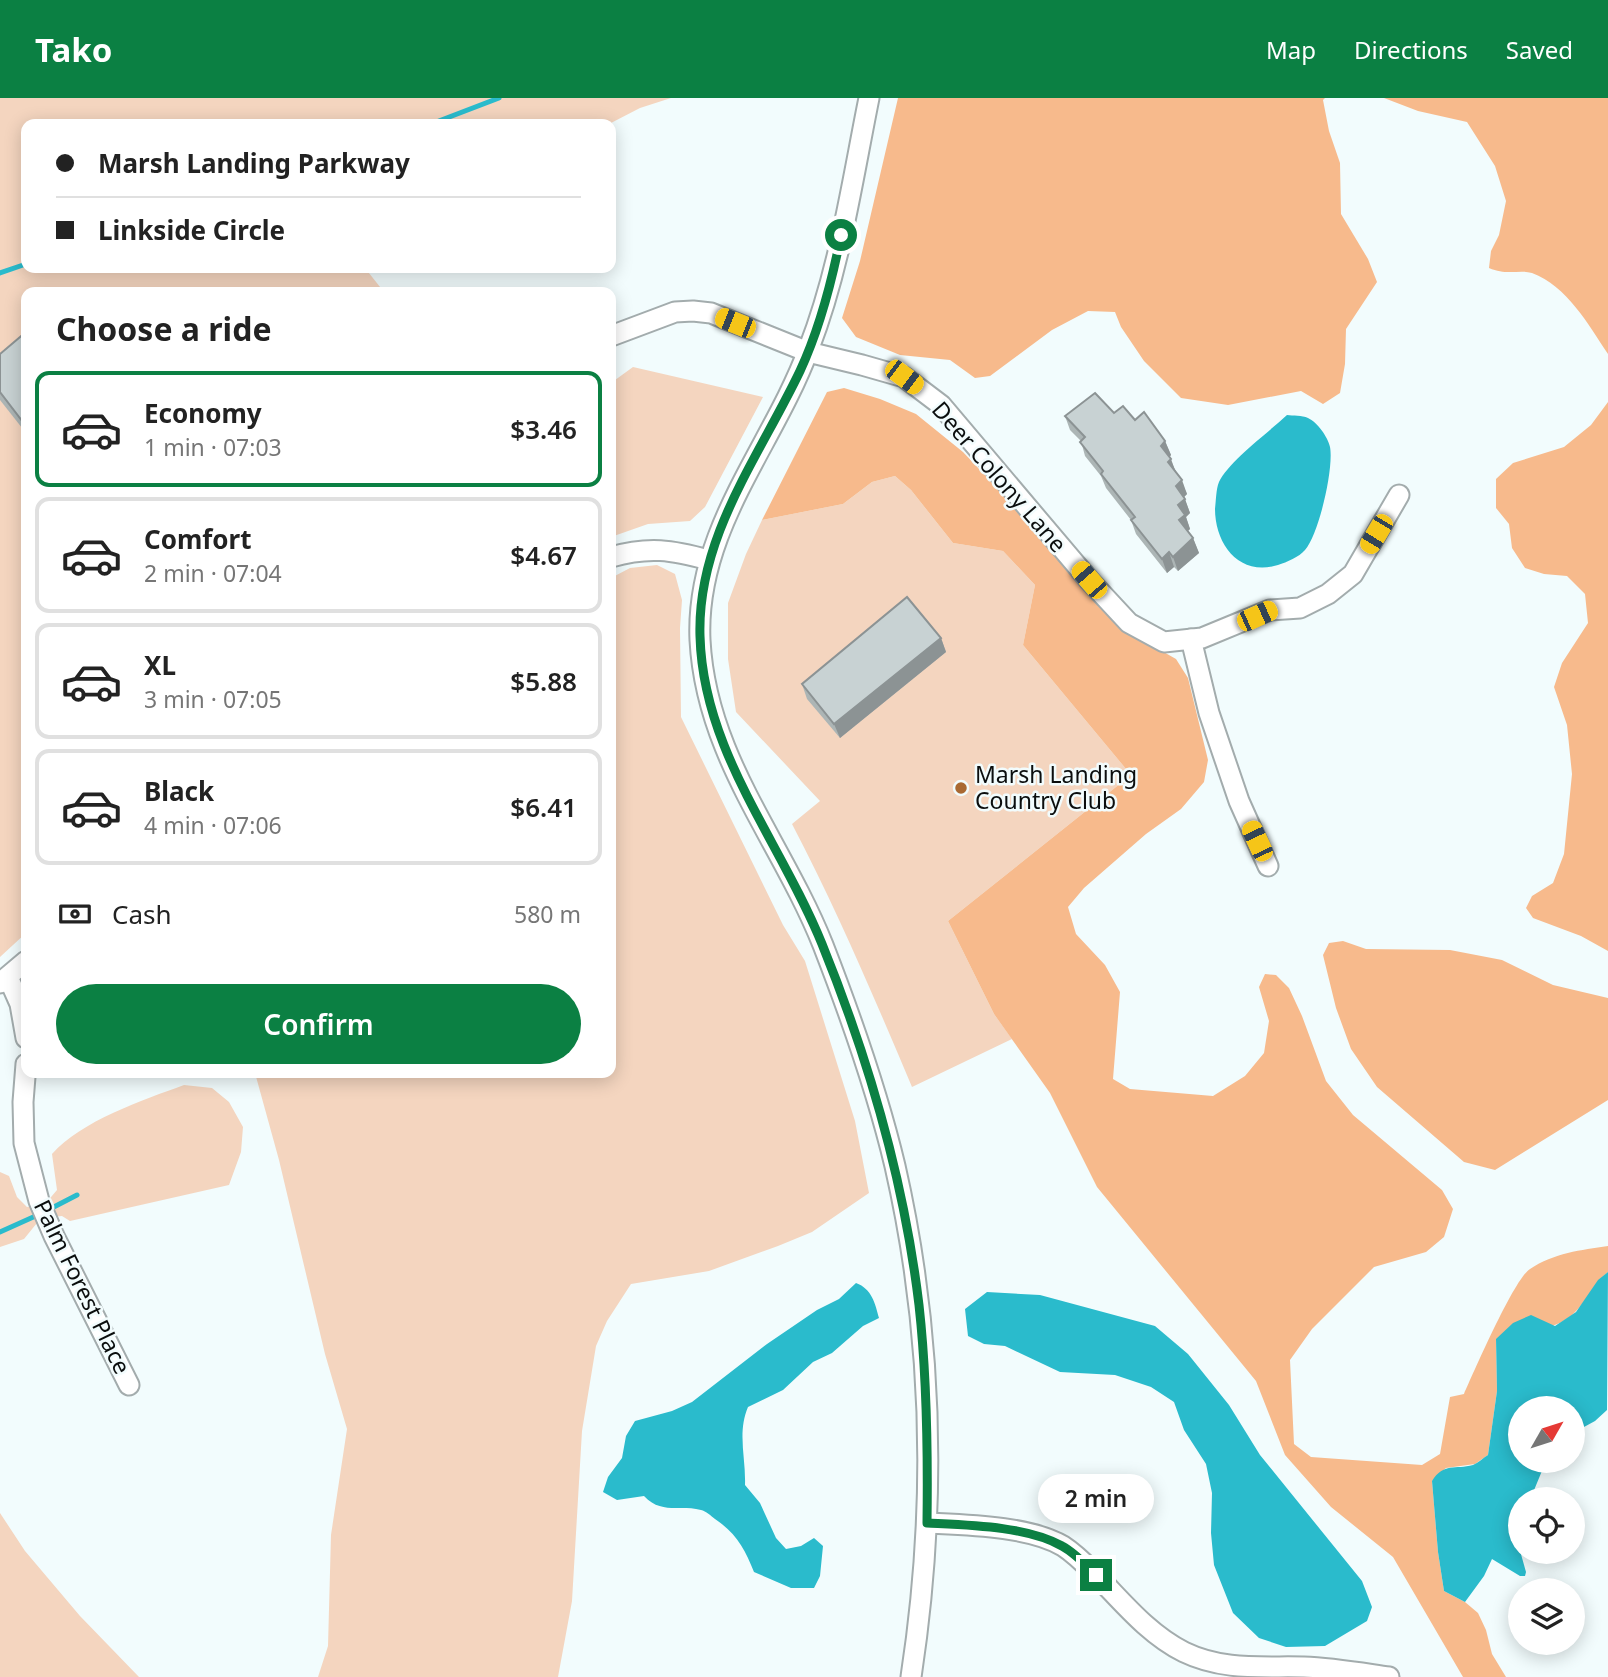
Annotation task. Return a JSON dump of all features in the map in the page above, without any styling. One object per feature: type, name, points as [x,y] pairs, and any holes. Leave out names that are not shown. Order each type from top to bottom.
[{"type":"street","points":[[869,98],[836,262],[824,307],[808,352],[731,503],[709,560],[702,596],[700,636],[709,707],[738,781],[797,888],[821,940],[851,1019],[878,1101],[909,1235],[919,1306],[928,1452],[927,1523],[919,1625],[911,1677]]},
{"type":"street","name":"Deer Colony Lane","points":[[616,334],[675,312],[711,313],[808,352],[904,377],[941,405],[1089,580],[1129,623],[1164,642],[1202,638],[1270,610],[1300,608],[1328,594],[1353,574],[1399,495]]},
{"type":"street","points":[[616,555],[634,550],[654,549],[709,560]]},
{"type":"street","points":[[1191,639],[1209,713],[1239,802],[1268,866]]},
{"type":"street","points":[[21,965],[4,980],[21,1010]]},
{"type":"street","name":"Palm Forest Place","points":[[25,1078],[24,1143],[39,1201],[129,1385]]},
{"type":"street","points":[[927,1523],[984,1525],[1045,1538],[1063,1546],[1078,1557],[1149,1628],[1183,1652],[1202,1660],[1233,1667],[1304,1667],[1389,1677]]},
{"type":"shaded area","points":[[0,98],[671,98],[640,108],[616,120],[21,119],[21,273],[369,273],[380,287],[21,287],[21,938],[0,957]]},
{"type":"shaded area","points":[[898,98],[1325,98],[1323,100],[1329,131],[1340,163],[1341,214],[1368,259],[1377,282],[1346,329],[1345,364],[1340,393],[1323,404],[1301,391],[1228,405],[1181,398],[1144,361],[1121,327],[1115,312],[1088,311],[1052,330],[990,376],[975,378],[950,360],[900,355],[856,337],[842,318],[860,261]]},
{"type":"shaded area","points":[[1384,98],[1608,98],[1608,354],[1576,307],[1556,287],[1532,273],[1502,272],[1489,268],[1491,251],[1499,235],[1506,201],[1495,166],[1467,122],[1418,111]]},
{"type":"shaded area","points":[[633,367],[763,397],[705,507],[690,521],[648,524],[616,535],[616,379]]},
{"type":"shaded area","points":[[844,388],[916,414],[963,452],[1094,601],[1130,633],[1176,659],[1188,678],[1208,760],[1204,782],[1181,809],[1146,834],[1084,888],[1068,907],[1076,934],[1105,965],[1120,992],[1113,1079],[1130,1089],[1213,1096],[1245,1076],[1264,1053],[1269,1021],[1259,987],[1265,974],[1276,975],[1289,988],[1326,1081],[1353,1115],[1442,1190],[1453,1209],[1444,1237],[1426,1252],[1374,1267],[1312,1329],[1290,1360],[1294,1444],[1311,1457],[1422,1465],[1440,1454],[1450,1397],[1464,1394],[1495,1327],[1523,1276],[1530,1269],[1558,1256],[1608,1246],[1608,1272],[1569,1317],[1550,1327],[1496,1339],[1497,1391],[1488,1455],[1475,1464],[1446,1468],[1432,1481],[1444,1591],[1465,1602],[1478,1613],[1492,1654],[1506,1677],[1463,1677],[1393,1557],[1331,1507],[1285,1455],[1256,1381],[1097,1187],[1050,1093],[994,1014],[948,921],[1131,775],[1023,645],[1035,585],[1003,551],[953,543],[911,490],[895,476],[872,482],[843,504],[762,520],[827,392]]},
{"type":"shaded area","points":[[1608,402],[1608,951],[1581,936],[1533,918],[1526,908],[1532,896],[1553,883],[1564,854],[1572,774],[1567,725],[1554,687],[1562,663],[1588,623],[1585,594],[1567,576],[1544,574],[1525,568],[1512,548],[1509,524],[1496,508],[1496,479],[1513,463],[1564,447],[1591,425]]},
{"type":"shaded area","name":"Marsh Landing Country Club","points":[[895,476],[911,490],[953,543],[1003,551],[1035,585],[1023,645],[1131,775],[948,921],[994,1014],[1012,1039],[912,1087],[840,921],[792,824],[820,801],[736,712],[728,659],[728,603],[762,520],[843,504],[872,482]]},
{"type":"shaded area","points":[[657,565],[675,574],[682,600],[681,717],[783,925],[805,961],[855,1121],[869,1193],[812,1232],[778,1246],[709,1271],[631,1284],[607,1321],[596,1346],[582,1431],[572,1601],[558,1677],[318,1677],[328,1646],[331,1535],[347,1429],[325,1354],[279,1160],[256,1078],[616,1078],[616,575],[630,568]]},
{"type":"shaded area","points":[[1343,941],[1366,949],[1450,950],[1502,960],[1553,985],[1608,998],[1608,1100],[1495,1170],[1464,1162],[1377,1087],[1351,1049],[1336,1008],[1323,955],[1329,943]]},
{"type":"shaded area","points":[[184,1085],[212,1088],[229,1102],[243,1127],[241,1152],[229,1185],[70,1221],[62,1216],[41,1218],[24,1239],[0,1247],[0,1172],[9,1176],[17,1197],[27,1207],[46,1203],[57,1190],[52,1154],[64,1142],[113,1113]]},
{"type":"shaded area","points":[[0,1513],[25,1551],[80,1616],[139,1677],[0,1677]]},
{"type":"water","points":[[1287,415],[1303,416],[1311,420],[1322,430],[1329,443],[1330,470],[1324,500],[1315,530],[1302,553],[1278,565],[1252,566],[1232,555],[1219,534],[1215,509],[1217,488],[1231,465]]},
{"type":"water","points":[[1608,1272],[1607,1410],[1586,1426],[1586,1396],[1508,1396],[1508,1474],[1541,1474],[1535,1487],[1508,1487],[1508,1564],[1524,1564],[1526,1572],[1525,1576],[1520,1576],[1492,1559],[1484,1576],[1465,1602],[1444,1591],[1432,1481],[1441,1471],[1473,1465],[1488,1455],[1497,1391],[1496,1339],[1513,1323],[1531,1315],[1555,1326],[1576,1312],[1598,1280]]},
{"type":"water","points":[[856,1283],[869,1293],[879,1318],[863,1326],[832,1353],[813,1362],[783,1390],[748,1407],[743,1426],[745,1485],[760,1503],[776,1538],[786,1549],[801,1546],[814,1538],[823,1546],[820,1576],[814,1588],[791,1588],[754,1572],[734,1536],[703,1511],[664,1507],[644,1496],[617,1500],[603,1492],[608,1477],[622,1458],[626,1436],[635,1421],[672,1411],[692,1402],[767,1344],[817,1310],[839,1299]]},
{"type":"water","points":[[987,1292],[1040,1295],[1155,1326],[1188,1354],[1229,1405],[1260,1455],[1362,1581],[1372,1607],[1367,1621],[1325,1646],[1286,1647],[1259,1638],[1233,1613],[1214,1565],[1211,1533],[1212,1493],[1206,1464],[1184,1430],[1174,1402],[1151,1387],[1115,1375],[1060,1372],[1005,1346],[984,1344],[968,1336],[965,1309]]},
{"type":"building","points":[[21,336],[21,419],[0,392],[0,354]]},
{"type":"building","points":[[1095,393],[1114,413],[1123,406],[1135,420],[1144,412],[1165,441],[1161,446],[1171,459],[1168,462],[1182,480],[1176,486],[1185,499],[1178,505],[1185,515],[1179,520],[1193,538],[1173,557],[1169,552],[1162,559],[1131,520],[1135,517],[1080,442],[1085,437],[1065,416]]},
{"type":"building","points":[[907,597],[941,638],[834,724],[802,684]]},
{"type":"waterway","points":[[444,119],[499,98]]},
{"type":"waterway","points":[[0,273],[21,266]]},
{"type":"waterway","points":[[48,1210],[77,1195]]},
{"type":"waterway","points":[[0,1232],[40,1214]]},
{"type":"place","name":"Marsh Landing Country Club","points":[[961,788]]},
{"type":"route","points":[[841,235],[824,307],[808,352],[731,503],[709,560],[700,616],[703,675],[709,707],[738,781],[797,888],[821,940],[878,1101],[901,1195],[919,1306],[928,1452],[927,1523],[984,1525],[1045,1538],[1063,1546],[1096,1575]]}]
